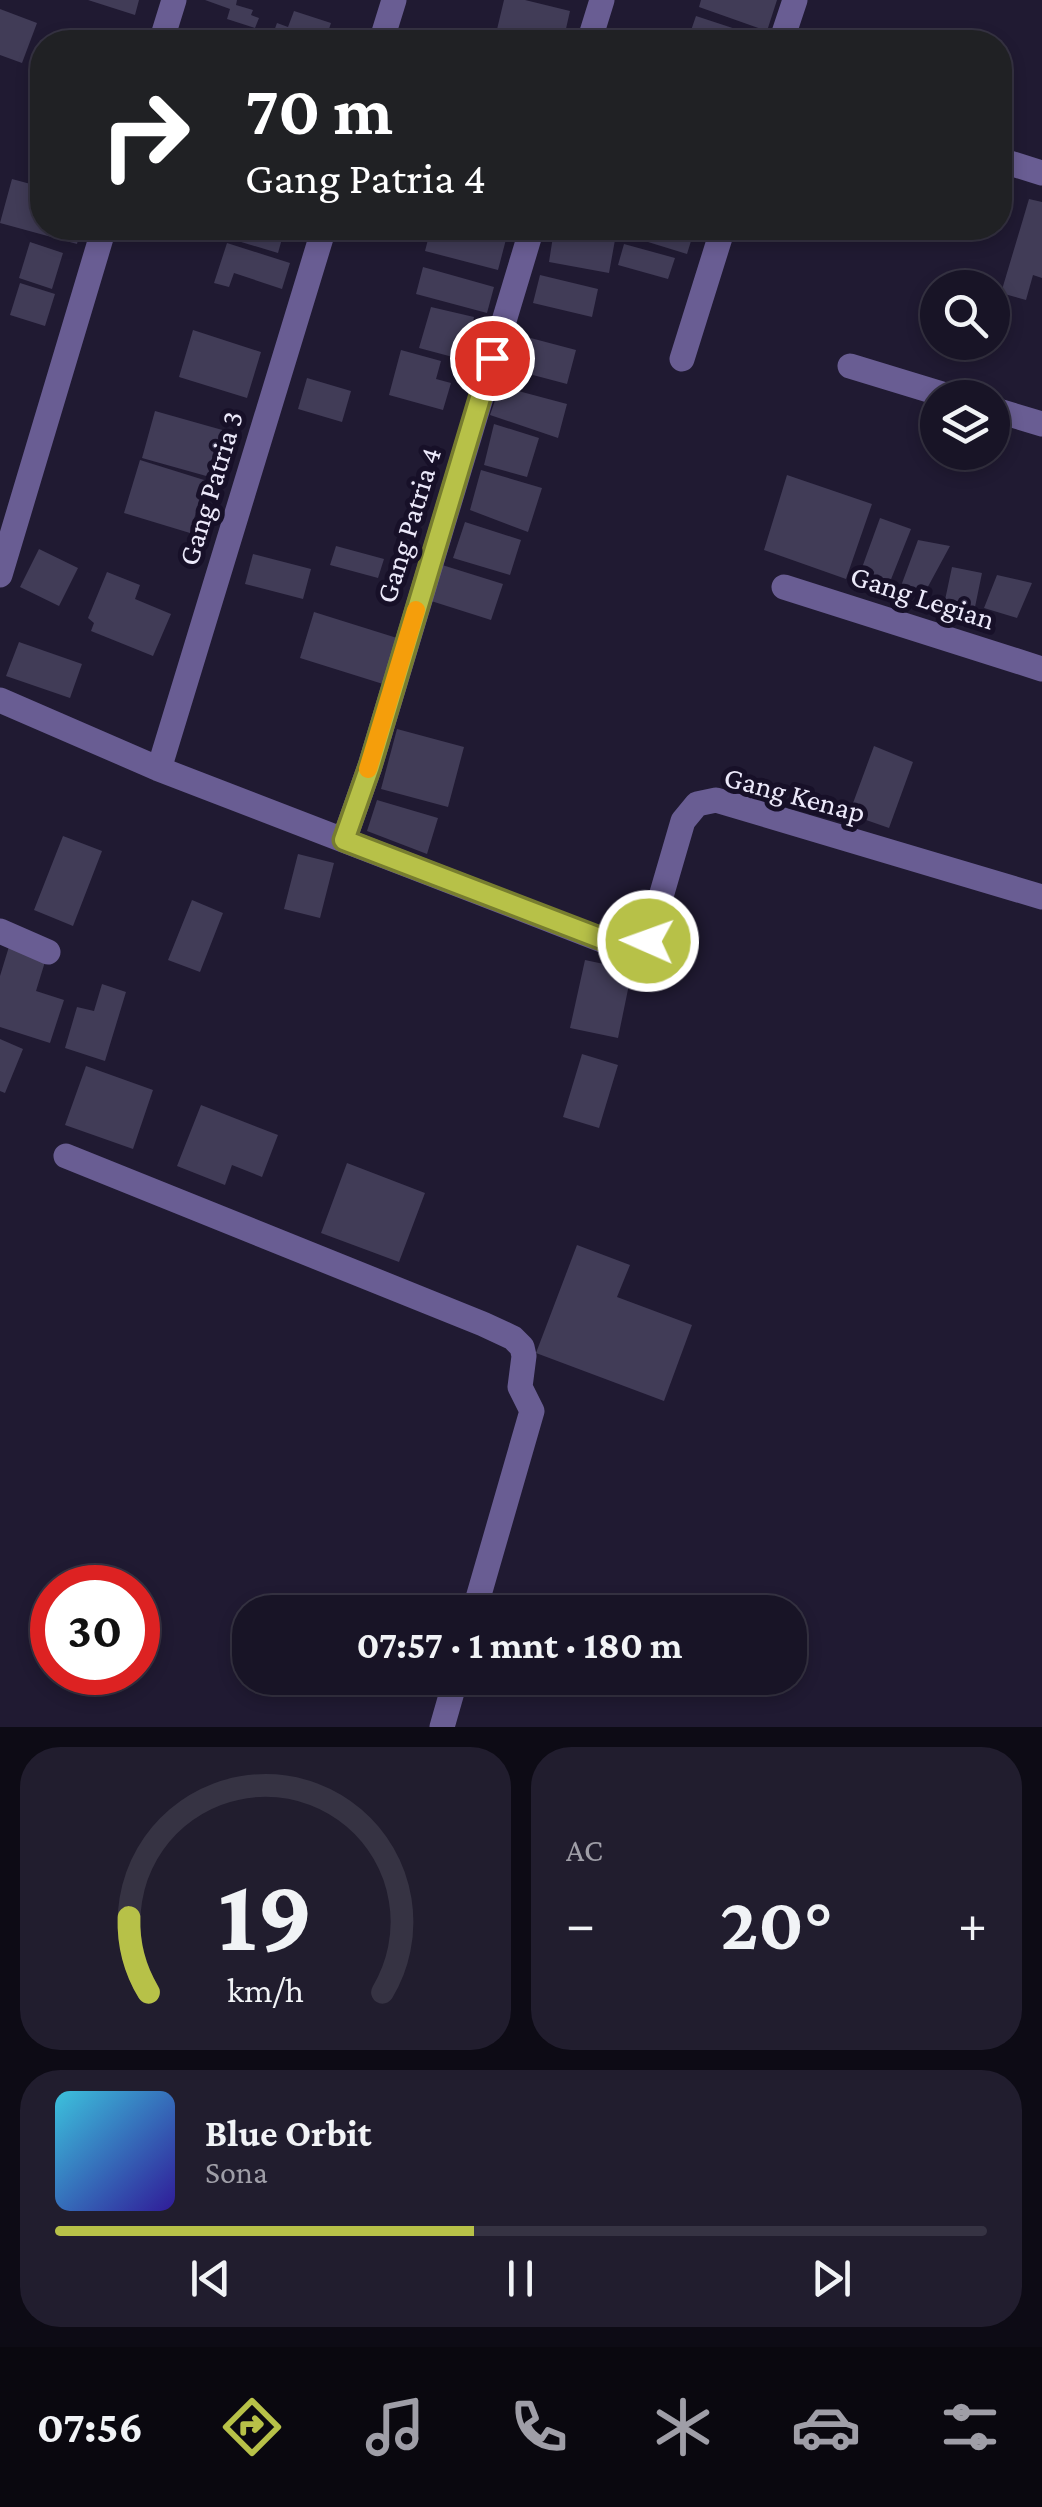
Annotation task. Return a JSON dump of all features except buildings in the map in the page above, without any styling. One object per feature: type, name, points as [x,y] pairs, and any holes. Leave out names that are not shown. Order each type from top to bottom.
[{"type":"street","points":[[165,30],[174,0]]},
{"type":"street","points":[[385,30],[394,0]]},
{"type":"street","points":[[593,30],[602,0]]},
{"type":"street","points":[[786,30],[795,0]]},
{"type":"street","points":[[1012,164],[1042,173]]},
{"type":"street","points":[[0,575],[100,240]]},
{"type":"street","name":"Gang Patria 3","points":[[159,769],[320,240]]},
{"type":"street","name":"Gang Patria 4","points":[[344,840],[370,766],[528,240]]},
{"type":"street","points":[[682,360],[720,240]]},
{"type":"street","points":[[850,366],[920,388]]},
{"type":"street","points":[[1010,414],[1042,424]]},
{"type":"street","name":"Gang Legian","points":[[784,587],[1042,669]]},
{"type":"street","points":[[0,700],[159,769],[344,840]]},
{"type":"street","name":"Gang Kenap","points":[[344,840],[628,947],[648,941],[683,821],[697,804],[716,800],[1042,897]]},
{"type":"street","points":[[0,931],[48,952]]},
{"type":"street","points":[[66,1156],[483,1324],[513,1338],[522,1347],[520,1387],[532,1411],[479,1595]]},
{"type":"street","points":[[442,1727],[451,1695]]},
{"type":"slow traffic","points":[[368,769],[416,610]]},
{"type":"route","points":[[492,358],[370,766],[344,840],[615,944],[641,946],[648,941]]}]
